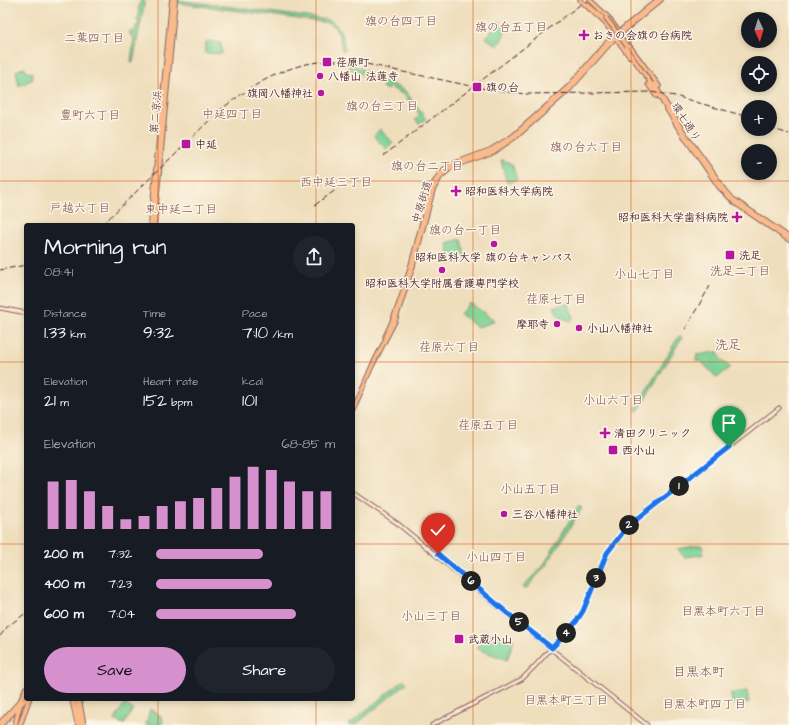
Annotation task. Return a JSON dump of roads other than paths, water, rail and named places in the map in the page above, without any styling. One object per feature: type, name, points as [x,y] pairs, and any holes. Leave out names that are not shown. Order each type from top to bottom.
[{"type":"highway","name":"第二京浜","points":[[151,223],[172,0]]},
{"type":"highway","name":"第二京浜","points":[[154,223],[176,0]]},
{"type":"highway","points":[[17,724],[19,708],[24,693]]},
{"type":"highway","points":[[17,724],[27,701]]},
{"type":"highway","points":[[76,701],[80,725]]},
{"type":"highway","points":[[77,701],[80,725]]},
{"type":"main road","name":"環七通り","points":[[581,0],[605,18]]},
{"type":"main road","points":[[581,0],[605,23],[666,106]]},
{"type":"main road","name":"環七通り","points":[[588,0],[605,18],[626,47],[700,156],[726,191],[733,198],[789,237]]},
{"type":"main road","points":[[588,0],[606,14],[620,33],[658,86],[666,106]]},
{"type":"main road","name":"中原街道","points":[[620,33],[656,0]]},
{"type":"main road","name":"中原街道","points":[[355,400],[394,316],[407,278],[431,188],[436,178],[453,164],[490,150],[513,136],[569,86],[615,37],[661,0]]},
{"type":"main road","name":"中原街道","points":[[355,405],[372,366],[395,321],[413,266],[433,190],[438,179],[452,167],[492,152],[514,138],[569,90],[615,37]]},
{"type":"main road","name":"環七通り","points":[[666,106],[698,158],[724,192],[735,203],[789,240]]},
{"type":"main road","points":[[0,308],[24,313]]},
{"type":"main road","points":[[432,725],[511,686],[527,674],[576,622],[583,611],[607,553],[627,527],[779,408]]},
{"type":"main road","points":[[355,493],[397,523],[647,725]]},
{"type":"main road","points":[[1,724],[21,700]]},
{"type":"main road","points":[[1,724],[26,701]]},
{"type":"main road","points":[[12,714],[16,714],[17,724]]},
{"type":"railway","points":[[383,156],[581,4]]},
{"type":"railway","points":[[104,223],[230,102],[266,79],[305,64],[330,61],[361,63],[496,91],[527,94],[651,92],[675,96],[741,115]]},
{"type":"railway","points":[[777,130],[789,134]]},
{"type":"railway","points":[[315,205],[337,189]]},
{"type":"railway","points":[[0,270],[24,265]]},
{"type":"railway","points":[[685,329],[710,286]]},
{"type":"railway","points":[[0,636],[8,626],[24,614]]},
{"type":"place","name":"おきの会旗の台病院","points":[[584,35]]},
{"type":"place","name":"荏原町","points":[[327,62]]},
{"type":"place","name":"八幡山 法蓮寺","points":[[320,76]]},
{"type":"place","name":"旗の台","points":[[477,87]]},
{"type":"place","name":"旗岡八幡神社","points":[[321,93]]},
{"type":"place","name":"中延","points":[[186,144]]},
{"type":"place","name":"昭和医科大学病院","points":[[456,191]]},
{"type":"place","name":"昭和医科大学歯科病院","points":[[737,217]]},
{"type":"place","name":"昭和医科大学 旗の台キャンパス","points":[[494,244]]},
{"type":"place","name":"洗足","points":[[730,255]]},
{"type":"place","name":"昭和医科大学附属看護専門学校","points":[[442,270]]},
{"type":"place","name":"摩耶寺","points":[[557,324]]},
{"type":"place","name":"小山八幡神社","points":[[579,328]]},
{"type":"place","name":"清田クリニック","points":[[605,433]]},
{"type":"place","name":"西小山","points":[[613,450]]},
{"type":"place","name":"三谷八幡神社","points":[[504,514]]},
{"type":"place","name":"武蔵小山","points":[[459,639]]},
{"type":"district","name":"旗の台四丁目","points":[[401,21]]},
{"type":"district","name":"旗の台五丁目","points":[[511,27]]},
{"type":"district","name":"二葉四丁目","points":[[94,38]]},
{"type":"district","name":"旗の台三丁目","points":[[382,106]]},
{"type":"district","name":"中延四丁目","points":[[232,114]]},
{"type":"district","name":"豊町六丁目","points":[[90,115]]},
{"type":"district","name":"旗の台六丁目","points":[[586,147]]},
{"type":"district","name":"旗の台二丁目","points":[[427,166]]},
{"type":"district","name":"西中延三丁目","points":[[336,182]]},
{"type":"district","name":"戸越六丁目","points":[[80,208]]},
{"type":"district","name":"東中延二丁目","points":[[181,209]]},
{"type":"district","name":"旗の台一丁目","points":[[465,230]]},
{"type":"district","name":"洗足二丁目","points":[[740,271]]},
{"type":"district","name":"小山七丁目","points":[[644,274]]},
{"type":"district","name":"荏原七丁目","points":[[556,299]]},
{"type":"district","name":"洗足","points":[[728,345]]},
{"type":"district","name":"荏原六丁目","points":[[449,347]]},
{"type":"district","name":"小山六丁目","points":[[613,400]]},
{"type":"district","name":"荏原五丁目","points":[[488,425]]},
{"type":"district","name":"小山五丁目","points":[[530,489]]},
{"type":"district","name":"小山四丁目","points":[[496,557]]},
{"type":"district","name":"目黒本町六丁目","points":[[723,611]]},
{"type":"district","name":"小山三丁目","points":[[431,616]]},
{"type":"district","name":"目黒本町","points":[[699,672]]},
{"type":"district","name":"目黒本町三丁目","points":[[566,700]]},
{"type":"district","name":"目黒本町四丁目","points":[[704,704]]}]
